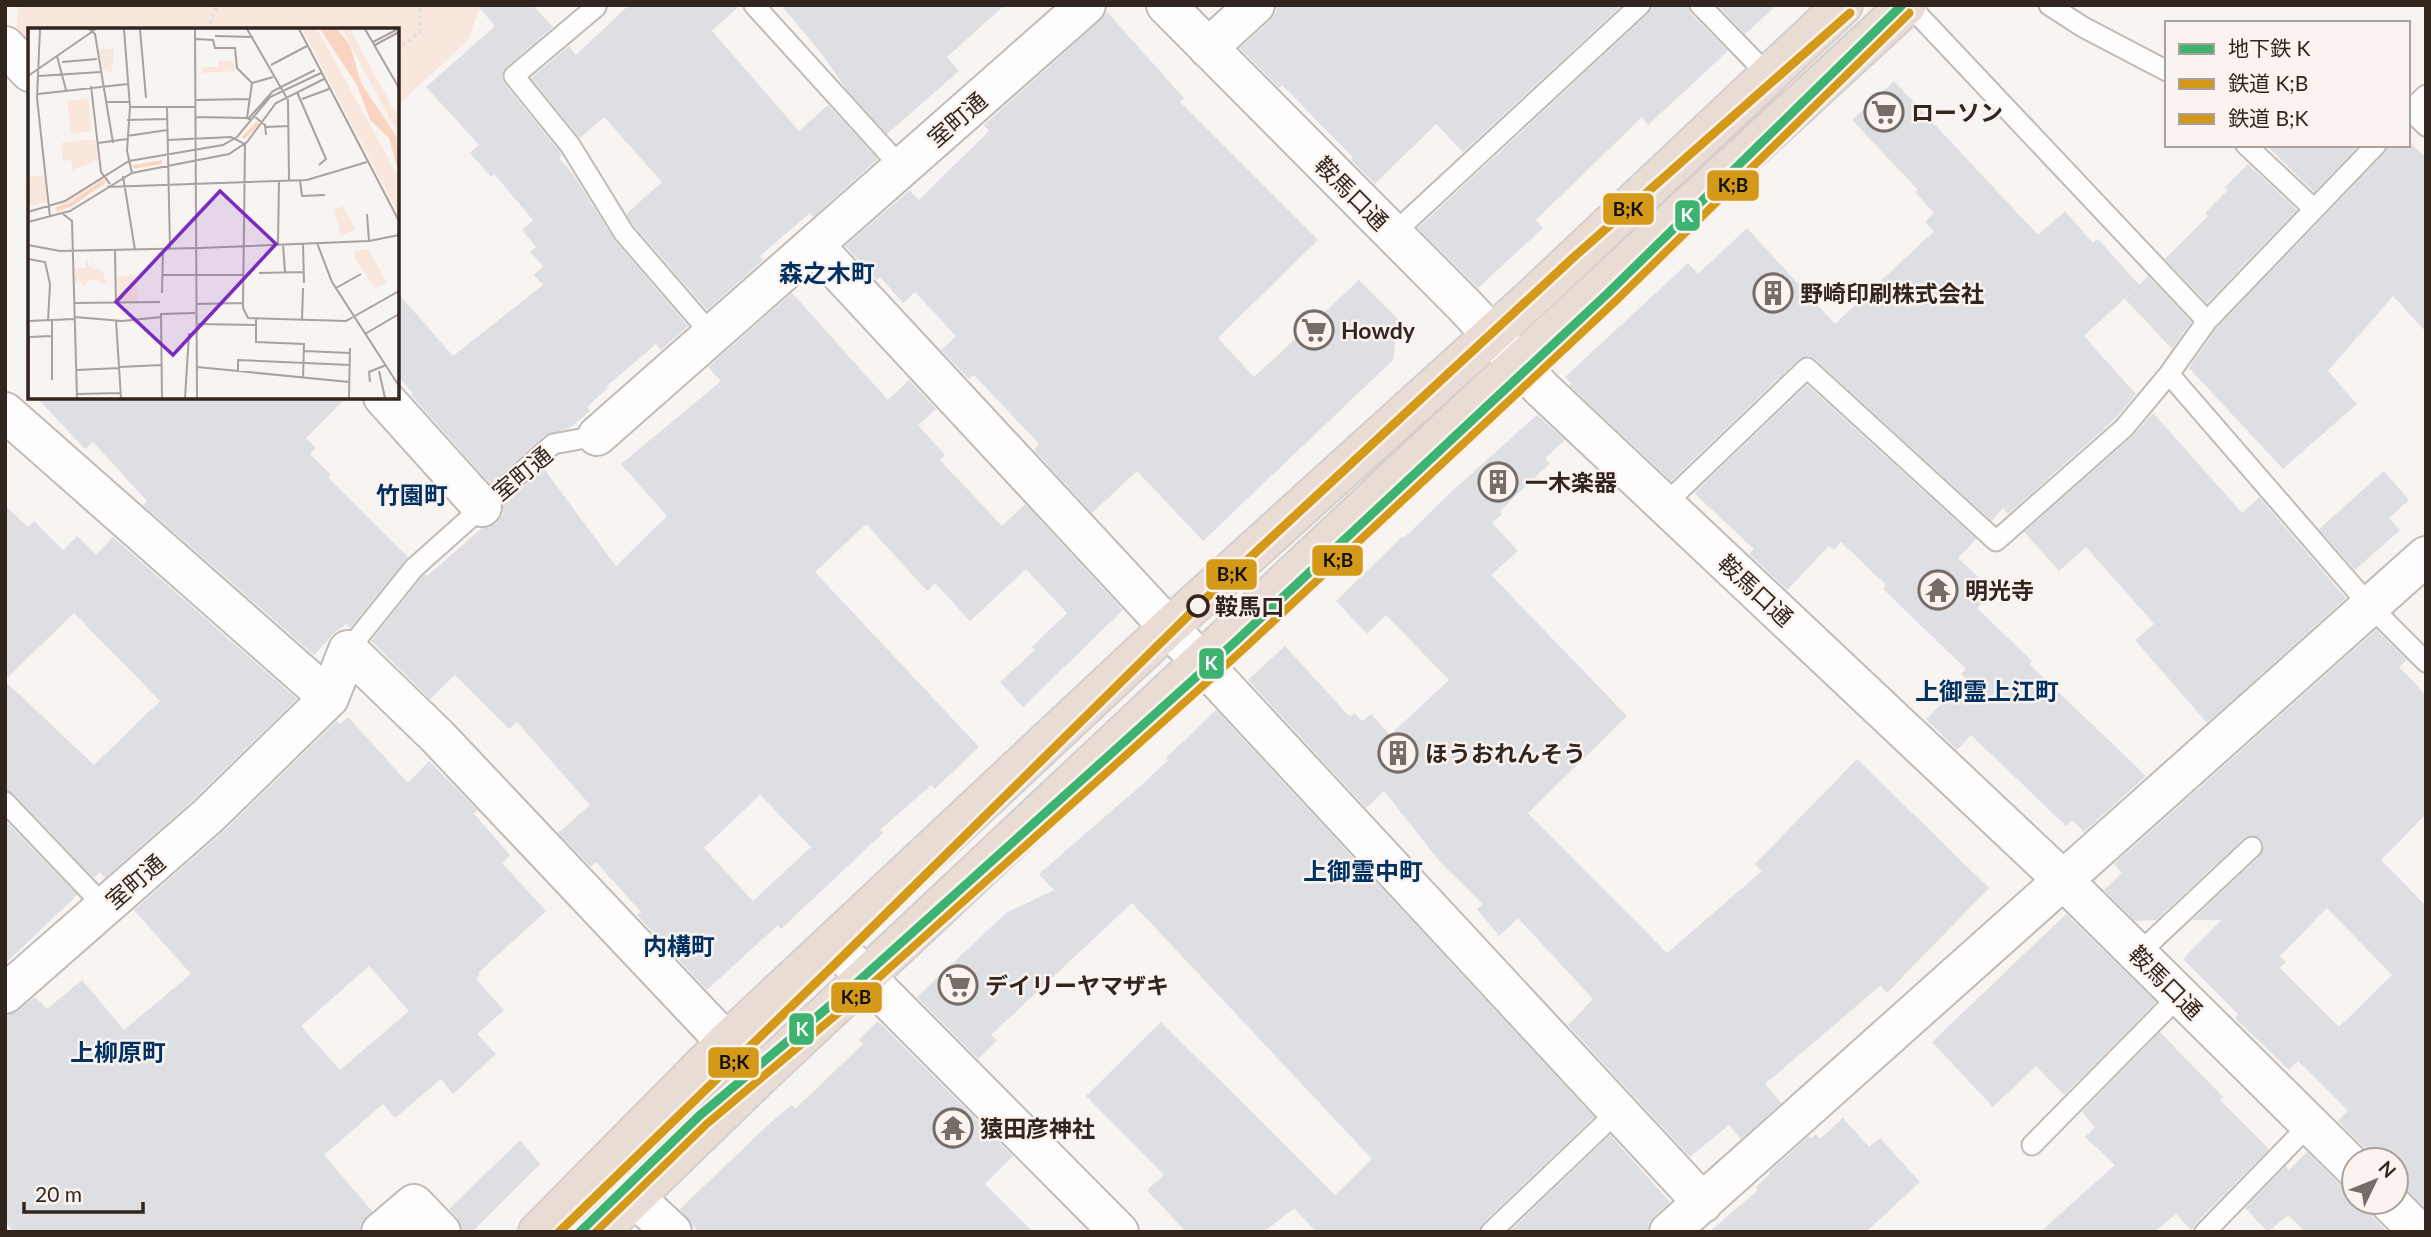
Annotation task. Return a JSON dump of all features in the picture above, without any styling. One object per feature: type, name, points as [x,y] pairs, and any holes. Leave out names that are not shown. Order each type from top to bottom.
[{"type":"highway","points":[[538,1232],[726,1042],[1169,627],[1492,335],[1843,5]]},
{"type":"highway","points":[[599,1232],[865,977],[1519,363],[1908,5]]},
{"type":"street","name":"室町通","points":[[597,436],[1086,5]]},
{"type":"street","name":"鞍馬口通","points":[[1166,5],[1542,388],[2062,879],[2340,1154]]},
{"type":"street","points":[[1208,48],[1255,5]]},
{"type":"street","points":[[5,46],[28,70]]},
{"type":"street","points":[[814,245],[1703,1203]]},
{"type":"street","points":[[385,399],[482,508]]},
{"type":"street","points":[[5,412],[328,698]]},
{"type":"street","points":[[1669,1232],[2426,556]]},
{"type":"street","name":"室町通","points":[[8,987],[105,907],[208,816],[328,698],[348,650]]},
{"type":"street","points":[[348,650],[437,736],[726,1042]]},
{"type":"street","points":[[832,943],[1119,1232]]},
{"type":"street","points":[[603,1168],[672,1232]]},
{"type":"street","points":[[381,1232],[414,1205],[441,1232]]},
{"type":"street","points":[[2403,1216],[2419,1232]]},
{"type":"lane","points":[[754,5],[901,167]]},
{"type":"lane","points":[[1393,234],[1640,5]]},
{"type":"lane","points":[[1700,5],[1769,76]]},
{"type":"lane","points":[[1908,5],[2207,321]]},
{"type":"lane","points":[[2049,5],[2165,70]]},
{"type":"lane","points":[[596,6],[514,76],[570,145],[624,233],[713,336]]},
{"type":"lane","points":[[2410,110],[2426,95]]},
{"type":"lane","points":[[2410,112],[2426,126]]},
{"type":"lane","points":[[2248,147],[2314,209]]},
{"type":"lane","points":[[1665,504],[1807,368],[1996,541],[2124,428],[2169,374],[2207,321],[2374,147]]},
{"type":"lane","points":[[2169,374],[2369,605],[2426,662]]},
{"type":"lane","name":"室町通","points":[[348,650],[414,568],[553,444],[597,436]]},
{"type":"lane","points":[[5,802],[105,907]]},
{"type":"lane","points":[[2138,954],[2252,848]]},
{"type":"lane","points":[[2032,1145],[2180,995]]},
{"type":"lane","points":[[1491,1232],[1618,1111]]},
{"type":"lane","points":[[2205,1232],[2310,1124]]},
{"type":"path","points":[[208,28],[217,5]]},
{"type":"path","points":[[399,48],[420,31],[420,5]]},
{"type":"shaded area","points":[[22,5],[481,5],[468,40],[399,104],[399,28],[28,28],[28,41],[16,28],[18,9]]},
{"type":"building","points":[[477,5],[533,5],[553,27],[506,67],[502,77],[504,83],[560,152],[562,155],[559,158],[573,174],[615,241],[688,326],[661,350],[656,344],[606,387],[608,388],[587,407],[590,411],[570,428],[545,435],[490,484],[411,395],[413,393],[399,377],[399,294],[453,356],[543,285],[534,275],[543,266],[530,252],[536,247],[522,230],[533,220],[494,174],[491,177],[470,153],[479,145],[426,87],[495,26]]},
{"type":"building","points":[[629,5],[740,5],[712,31],[799,131],[828,105],[878,159],[813,217],[810,213],[760,256],[763,260],[707,310],[626,214],[662,182],[604,117],[580,138],[531,78],[569,46],[576,55]]},
{"type":"building","points":[[781,5],[1005,5],[947,57],[959,71],[887,134],[846,89],[824,57]]},
{"type":"building","points":[[1276,5],[1622,5],[1463,152],[1436,124],[1375,184],[1351,160],[1353,157],[1282,85],[1279,88],[1240,48],[1270,21],[1276,12]]},
{"type":"building","points":[[1652,5],[1688,5],[1691,14],[1728,51],[1648,125],[1642,117],[1536,220],[1543,228],[1478,288],[1418,228],[1648,14]]},
{"type":"building","points":[[1717,5],[1777,5],[1745,34]]},
{"type":"building","points":[[1107,12],[1184,98],[1180,102],[1318,240],[1218,338],[1254,377],[1359,280],[1398,319],[1393,360],[1203,541],[1137,471],[1092,513],[1034,450],[1039,444],[974,375],[969,379],[941,350],[956,336],[915,292],[903,303],[880,277],[877,280],[845,246],[910,190],[919,200],[989,131],[984,125]]},
{"type":"building","points":[[1894,81],[2038,235],[2065,211],[2093,243],[2098,239],[2139,285],[2148,276],[2191,322],[2172,349],[2125,299],[2136,288],[2084,336],[2136,394],[2115,419],[2008,514],[2003,508],[1992,521],[1809,356],[1799,359],[1671,481],[1569,385],[1571,383],[1565,377],[1688,263],[1698,274],[1747,228],[1835,324],[1934,231],[1925,222],[1934,213],[1915,192],[1918,190],[1852,120]]},
{"type":"building","points":[[2413,145],[2426,158],[2426,332],[2393,296],[2328,371],[2357,404],[2283,469],[2189,368],[2216,329],[2385,153],[2387,147]]},
{"type":"building","points":[[2268,147],[2357,147],[2314,192]]},
{"type":"building","points":[[2248,164],[2297,210],[2207,303],[2165,259],[2208,216],[2205,213],[2228,190],[2225,187]]},
{"type":"building","points":[[792,293],[888,400],[909,380],[936,409],[918,425],[945,455],[940,460],[1002,526],[1025,504],[1123,610],[1023,707],[1000,682],[1035,650],[1032,647],[1067,613],[1026,569],[970,621],[935,583],[927,591],[867,525],[864,526],[815,572],[979,747],[935,789],[931,785],[880,830],[883,833],[781,929],[778,925],[707,990],[637,915],[641,912],[596,862],[591,867],[558,833],[590,805],[517,722],[509,729],[455,675],[430,699],[371,641],[425,574],[427,576],[482,528],[496,524],[503,514],[503,505],[544,469],[616,566],[667,516],[621,464],[721,381],[708,367]],"holes":[[[760,795],[811,847],[753,901],[704,848]]]},
{"type":"building","points":[[1807,385],[1976,539],[1958,558],[1993,591],[1977,608],[2032,661],[2029,664],[2146,776],[2084,832],[2072,820],[2066,826],[1971,735],[1957,750],[1926,719],[1966,679],[1961,674],[1966,669],[1883,589],[1886,585],[1841,542],[1834,550],[1829,546],[1787,590],[1749,554],[1754,549],[1694,493]]},
{"type":"building","points":[[38,399],[345,399],[306,438],[316,448],[310,454],[331,475],[328,477],[408,557],[350,628],[346,624],[314,655],[143,505],[147,501],[93,442],[85,449]]},
{"type":"building","points":[[2153,413],[2242,513],[2259,497],[2346,598],[2207,723],[2135,640],[2154,624],[2086,547],[2059,571],[2024,532],[2132,437]]},
{"type":"building","points":[[1537,415],[1565,440],[1545,458],[1550,463],[1500,511],[1502,514],[1492,523],[1518,551],[1491,575],[1627,716],[1528,813],[1667,953],[1762,871],[1755,864],[1857,759],[1989,888],[1887,993],[1880,986],[1765,1084],[1781,1103],[1741,1139],[1729,1125],[1690,1157],[1568,1025],[1593,999],[1518,918],[1499,936],[1477,909],[1483,904],[1441,863],[1384,791],[1366,808],[1248,680],[1285,646],[1350,717],[1354,713],[1362,721],[1371,714],[1390,735],[1449,680],[1386,615],[1367,634],[1336,601],[1403,536],[1404,538]]},
{"type":"building","points":[[2384,471],[2409,500],[2389,518],[2400,530],[2355,570],[2319,529]]},
{"type":"building","points":[[5,505],[28,527],[34,521],[63,550],[77,536],[96,555],[113,537],[297,699],[193,800],[105,878],[100,872],[94,878],[14,794],[5,790],[5,681],[94,765],[160,701],[74,613],[5,680]]},
{"type":"building","points":[[2376,630],[2407,660],[2399,667],[2426,695],[2426,814],[2381,860],[2426,906],[2426,1208],[2410,1193],[2410,1146],[2363,1146],[2338,1121],[2348,1111],[2298,1061],[2289,1070],[2235,1018],[2238,1014],[2183,959],[2221,920],[2192,920],[2260,856],[2264,845],[2260,838],[2250,835],[2244,838],[2156,920],[2135,921],[2104,890],[2122,873],[2114,864]],"holes":[[[2327,908],[2392,975],[2339,1027],[2280,968],[2286,962],[2280,956]]]},
{"type":"building","points":[[1216,710],[1594,1117],[1483,1223],[1479,1232],[1316,1232],[1294,1208],[1264,1232],[1186,1232],[1147,1190],[1164,1175],[1086,1096],[1161,1022],[1335,1195],[1372,1159],[1132,903],[991,1035],[997,1040],[978,1059],[917,997],[1006,913],[1054,890],[1039,874],[1146,781]]},
{"type":"building","points":[[348,717],[408,783],[429,761],[477,810],[474,814],[510,855],[502,863],[546,911],[478,973],[480,975],[476,979],[504,1010],[477,1034],[496,1054],[453,1094],[441,1079],[395,1118],[383,1104],[324,1155],[372,1211],[361,1224],[360,1232],[14,1232],[5,1222],[5,1017],[35,997],[47,1009],[82,980],[124,1030],[191,974],[134,910],[223,832],[337,721],[340,724]],"holes":[[[369,966],[409,1011],[340,1070],[301,1026]]]},
{"type":"building","points":[[5,820],[77,895],[5,964]]},
{"type":"building","points":[[2066,914],[2156,1002],[2064,1095],[2036,1066],[1993,1107],[1932,1042]]},
{"type":"building","points":[[878,1021],[1013,1156],[985,1184],[1033,1232],[698,1232],[680,1209],[769,1124],[792,1105],[795,1109],[863,1044],[859,1040]]},
{"type":"building","points":[[2160,1032],[2223,1097],[2220,1100],[2269,1149],[2196,1223],[2192,1231],[2176,1214],[2155,1232],[2040,1232],[2115,1165],[2085,1137],[2095,1127],[2082,1112]]},
{"type":"building","points":[[1843,1118],[1869,1147],[1880,1138],[1920,1182],[1866,1232],[1709,1232],[1758,1190],[1756,1187],[1769,1172],[1809,1136],[1811,1138],[1816,1134],[1820,1139]]},
{"type":"building","points":[[1610,1135],[1670,1202],[1654,1216],[1648,1232],[1509,1232]]},
{"type":"building","points":[[520,1140],[540,1164],[472,1232],[462,1232],[457,1217],[449,1209]]},
{"type":"building","points":[[2307,1152],[2340,1185],[2340,1216],[2372,1216],[2388,1232],[2305,1232],[2288,1215],[2268,1232],[2245,1208],[2286,1166],[2289,1170]]},
{"type":"metro line","name":"K","points":[[580,1232],[699,1116],[852,987],[1235,642],[1607,294],[1902,5]]},
{"type":"rail line","name":"B;K","points":[[559,1232],[1202,602],[1575,256],[1850,13]]},
{"type":"rail line","name":"K;B","points":[[595,1232],[706,1124],[859,995],[1242,650],[1614,302],[1909,13]]},
{"type":"place","name":"ローソン","points":[[1884,112]]},
{"type":"place","name":"野崎印刷株式会社","points":[[1773,293]]},
{"type":"place","name":"Howdy","points":[[1314,330]]},
{"type":"place","name":"一木楽器","points":[[1498,482]]},
{"type":"place","name":"明光寺","points":[[1938,590]]},
{"type":"place","name":"鞍馬口","points":[[1198,606]]},
{"type":"place","name":"ほうおれんそう","points":[[1398,753]]},
{"type":"place","name":"デイリーヤマザキ","points":[[958,985]]},
{"type":"place","name":"猿田彦神社","points":[[953,1128]]},
{"type":"district","name":"森之木町","points":[[827,272]]},
{"type":"district","name":"竹園町","points":[[412,494]]},
{"type":"district","name":"上御霊上江町","points":[[1987,690]]},
{"type":"district","name":"上御霊中町","points":[[1363,870]]},
{"type":"district","name":"内構町","points":[[679,945]]},
{"type":"district","name":"上柳原町","points":[[118,1051]]}]
